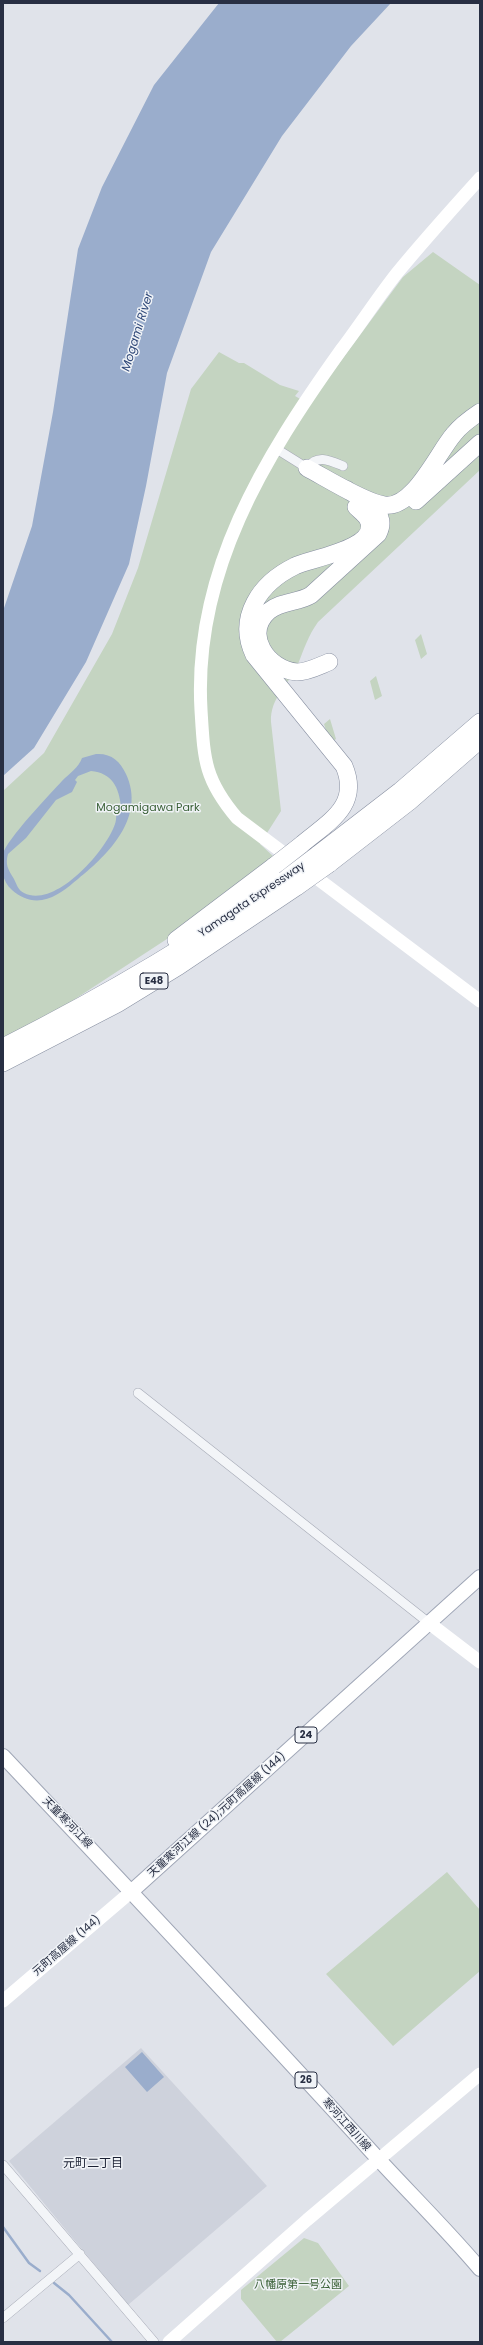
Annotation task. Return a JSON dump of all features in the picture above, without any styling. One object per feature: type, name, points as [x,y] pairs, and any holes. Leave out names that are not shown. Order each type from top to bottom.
[{"type":"highway","points":[[307,468],[346,489],[382,505],[396,504],[418,486],[453,435],[480,412]]},
{"type":"highway","points":[[356,507],[381,517],[392,517],[409,507],[480,443]]},
{"type":"highway","points":[[63,1016],[168,946],[302,845],[342,810],[349,794],[348,776],[344,766],[254,655],[249,644],[247,622],[255,603],[276,577],[295,565],[346,550],[367,534],[369,530],[369,521],[356,507],[307,468]]},
{"type":"highway","points":[[329,662],[298,672],[279,667],[271,662],[260,646],[259,627],[268,612],[276,606],[303,600],[312,595],[375,538],[381,529],[381,517],[374,507],[346,489]]},
{"type":"highway","name":"Yamagata Expressway","points":[[323,860],[480,722]]},
{"type":"highway","name":"Yamagata Expressway","points":[[3,1047],[63,1016],[173,954],[293,882],[409,802],[480,740]]},
{"type":"highway","points":[[323,860],[372,838],[480,754]]},
{"type":"highway","name":"Yamagata Expressway","points":[[3,1063],[129,996],[252,919],[293,882]]},
{"type":"main road","name":"天童寒河江線 (24);元町高屋線 (144)","points":[[132,1891],[360,1687],[480,1577]]},
{"type":"main road","name":"天童寒河江線","points":[[3,1756],[132,1891]]},
{"type":"main road","name":"寒河江西川線","points":[[132,1891],[378,2160],[456,2241],[480,2270]]},
{"type":"street","points":[[480,178],[396,274],[320,380],[275,448],[250,493],[223,555],[209,610],[202,653],[200,692],[206,768],[223,802],[237,818],[480,1001]]},
{"type":"street","points":[[275,448],[307,468],[312,462],[318,459],[326,459],[343,466]]},
{"type":"street","points":[[138,1394],[480,1662]]},
{"type":"street","name":"元町高屋線 (144)","points":[[3,2001],[132,1891]]},
{"type":"street","points":[[169,2342],[378,2160],[480,2074]]},
{"type":"street","points":[[3,2165],[154,2342]]},
{"type":"street","points":[[3,2318],[80,2254]]},
{"type":"shaded area","points":[[141,2048],[267,2186],[128,2305],[9,2161]]},
{"type":"green space","name":"Mogamigawa Park","points":[[433,252],[480,285],[480,470],[318,622],[306,643],[298,664],[277,698],[272,713],[271,722],[281,811],[260,844],[274,857],[196,920],[72,1001],[3,1040],[3,791],[44,753],[112,634],[138,568],[191,389],[219,352],[239,363],[244,363],[280,385],[299,391],[295,396],[309,404],[403,277]]},
{"type":"green space","points":[[421,634],[427,654],[421,659],[415,640]]},
{"type":"green space","points":[[376,676],[382,696],[375,700],[370,681]]},
{"type":"green space","points":[[330,719],[336,739],[330,743],[324,724]]},
{"type":"green space","points":[[447,1872],[480,1910],[480,1971],[393,2046],[326,1974]]},
{"type":"green space","name":"八幡原第一号公園","points":[[304,2238],[318,2243],[349,2286],[280,2342],[277,2342],[241,2299],[241,2290]]},
{"type":"water","name":"Mogami River","points":[[219,3],[391,3],[351,46],[282,136],[211,252],[167,373],[146,486],[129,564],[86,662],[34,748],[3,776],[3,611],[32,526],[53,412],[78,249],[102,187],[154,85]]},
{"type":"water","points":[[101,754],[111,756],[121,765],[126,774],[131,790],[131,805],[128,820],[112,846],[101,858],[90,869],[57,895],[47,899],[38,900],[22,897],[12,890],[4,878],[2,864],[3,854],[6,847],[20,828],[56,787],[76,767],[82,758]],"holes":[[[91,771],[98,772],[113,782],[120,800],[121,807],[116,806],[116,822],[110,835],[90,862],[78,875],[64,885],[50,893],[36,896],[22,892],[8,867],[8,854],[26,838],[56,800],[72,792],[77,782],[75,780],[78,776]]]},
{"type":"water","points":[[142,2052],[164,2077],[147,2092],[125,2067]]},
{"type":"waterway","points":[[3,2227],[29,2263],[40,2271]]},
{"type":"waterway","points":[[54,2283],[69,2295],[112,2342]]},
{"type":"district","name":"元町二丁目","points":[[93,2164]]}]
